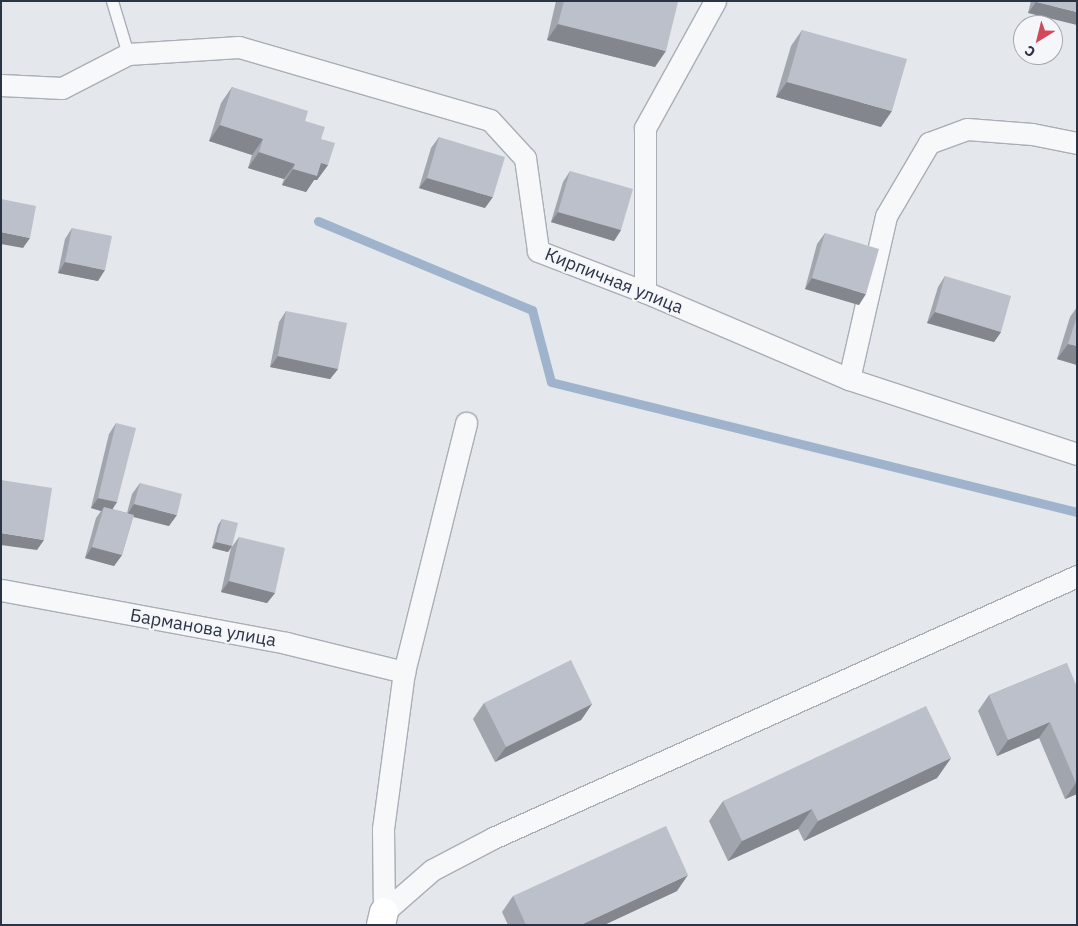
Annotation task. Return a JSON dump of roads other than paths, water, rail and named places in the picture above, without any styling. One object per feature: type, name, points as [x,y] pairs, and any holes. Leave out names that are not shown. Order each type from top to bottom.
[{"type":"street","points":[[645,292],[645,128],[715,1]]},
{"type":"street","name":"Кирпичная улица","points":[[1,85],[62,88],[128,54],[239,47],[490,120],[525,158],[538,251],[645,292],[849,380],[1077,454]]},
{"type":"street","points":[[849,380],[886,216],[929,143],[967,129],[1032,134],[1077,143]]},
{"type":"street","points":[[383,918],[383,829],[404,672],[466,423]]},
{"type":"street","points":[[383,918],[432,870],[493,838],[1077,576]]},
{"type":"street","name":"Барманова улица","points":[[1,590],[286,643],[404,672]]},
{"type":"lane","points":[[112,1],[128,54]]},
{"type":"waterway","points":[[318,221],[532,310],[551,382],[1077,512]]}]
